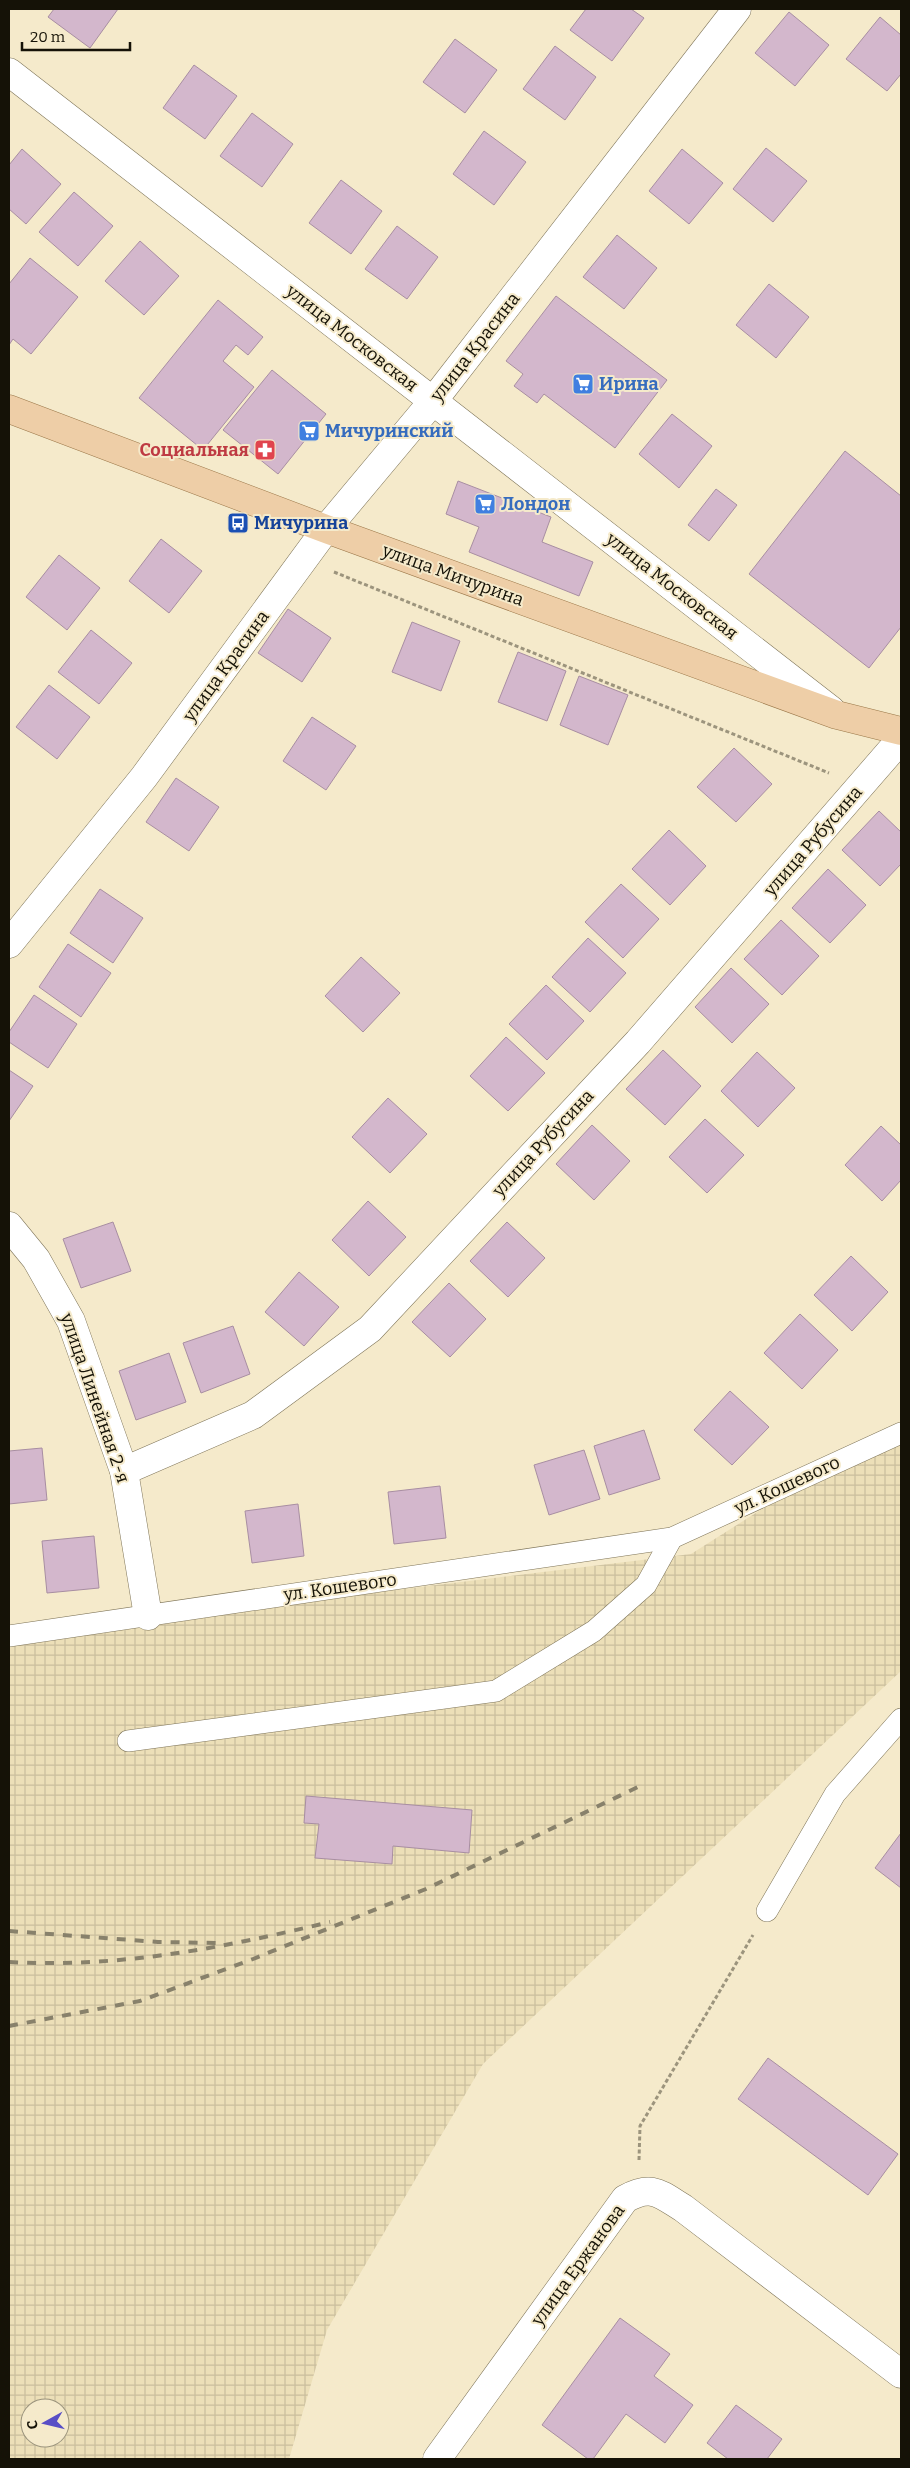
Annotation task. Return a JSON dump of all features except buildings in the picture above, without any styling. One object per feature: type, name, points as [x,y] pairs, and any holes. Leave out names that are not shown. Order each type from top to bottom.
[{"type":"main road","name":"улица Мичурина","points":[[9,409],[326,529],[837,715],[901,731]]},
{"type":"street","name":"улица Красина","points":[[9,944],[144,777],[326,529],[433,401],[737,9]]},
{"type":"street","name":"улица Московская","points":[[9,72],[837,715]]},
{"type":"street","name":"улица Рубусина","points":[[124,1471],[253,1415],[370,1329],[638,1042],[901,739]]},
{"type":"street","name":"улица Линейная 2-я","points":[[9,1226],[36,1259],[71,1321],[124,1471],[148,1616]]},
{"type":"street","name":"улица Ержанова","points":[[437,2459],[625,2199],[639,2191],[658,2193],[683,2208],[901,2374]]},
{"type":"lane","name":"ул. Кошевого","points":[[9,1636],[672,1538],[901,1433]]},
{"type":"lane","points":[[128,1741],[496,1692],[594,1631],[646,1585],[672,1538]]},
{"type":"lane","points":[[767,1911],[835,1794],[901,1719]]},
{"type":"path","points":[[304,560],[860,786]]},
{"type":"path","points":[[639,2191],[640,2126],[767,1911]]},
{"type":"shaded area","points":[[901,1421],[901,1671],[483,2064],[327,2330],[289,2459],[9,2459],[9,1637],[691,1554]]},
{"type":"railway","points":[[9,2026],[140,2001],[253,1959],[426,1889],[642,1785]]},
{"type":"railway","points":[[9,1962],[51,1963],[131,1959],[211,1948],[330,1922]]},
{"type":"railway","points":[[9,1931],[158,1942],[216,1943]]},
{"type":"place","name":"Ирина","points":[[583,384]]},
{"type":"place","name":"Мичуринский","points":[[309,431]]},
{"type":"place","name":"Социальная","points":[[265,450]]},
{"type":"place","name":"Лондон","points":[[485,504]]},
{"type":"place","name":"Мичурина","points":[[238,523]]}]
